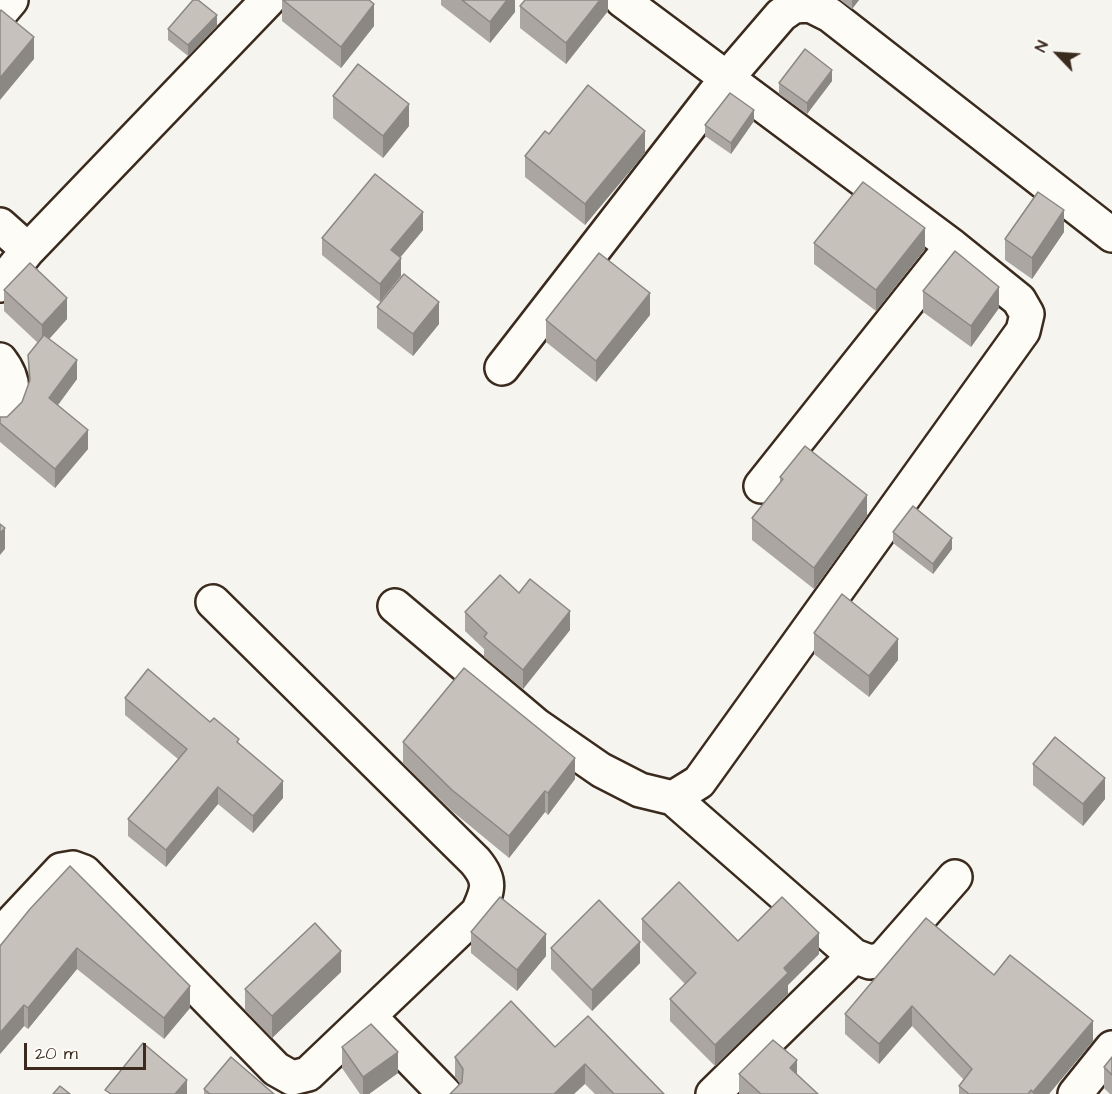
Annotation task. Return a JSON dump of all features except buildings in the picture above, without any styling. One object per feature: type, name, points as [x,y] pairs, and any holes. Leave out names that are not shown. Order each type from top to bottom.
[{"type":"street","points":[[0,13],[11,0]]},
{"type":"street","points":[[0,285],[28,250],[268,0]]},
{"type":"street","points":[[622,0],[952,246],[1019,300],[1027,314],[1023,331],[699,782],[673,798]]},
{"type":"street","points":[[502,368],[726,79],[781,15],[794,6],[810,5],[830,15],[1112,235]]},
{"type":"street","points":[[0,225],[28,250]]},
{"type":"street","points":[[761,486],[952,246]]},
{"type":"street","points":[[0,360],[11,373],[14,392],[0,419]]},
{"type":"street","points":[[0,935],[61,870],[73,868],[84,872],[276,1069],[292,1078],[308,1074],[478,912],[487,893],[486,874],[213,602]]},
{"type":"street","points":[[395,606],[554,738],[601,770],[640,790],[673,798],[854,956],[870,962],[883,959],[955,877]]},
{"type":"street","points":[[713,1094],[854,956]]},
{"type":"street","points":[[369,1016],[445,1094]]},
{"type":"street","points":[[1074,1094],[1112,1048]]}]
